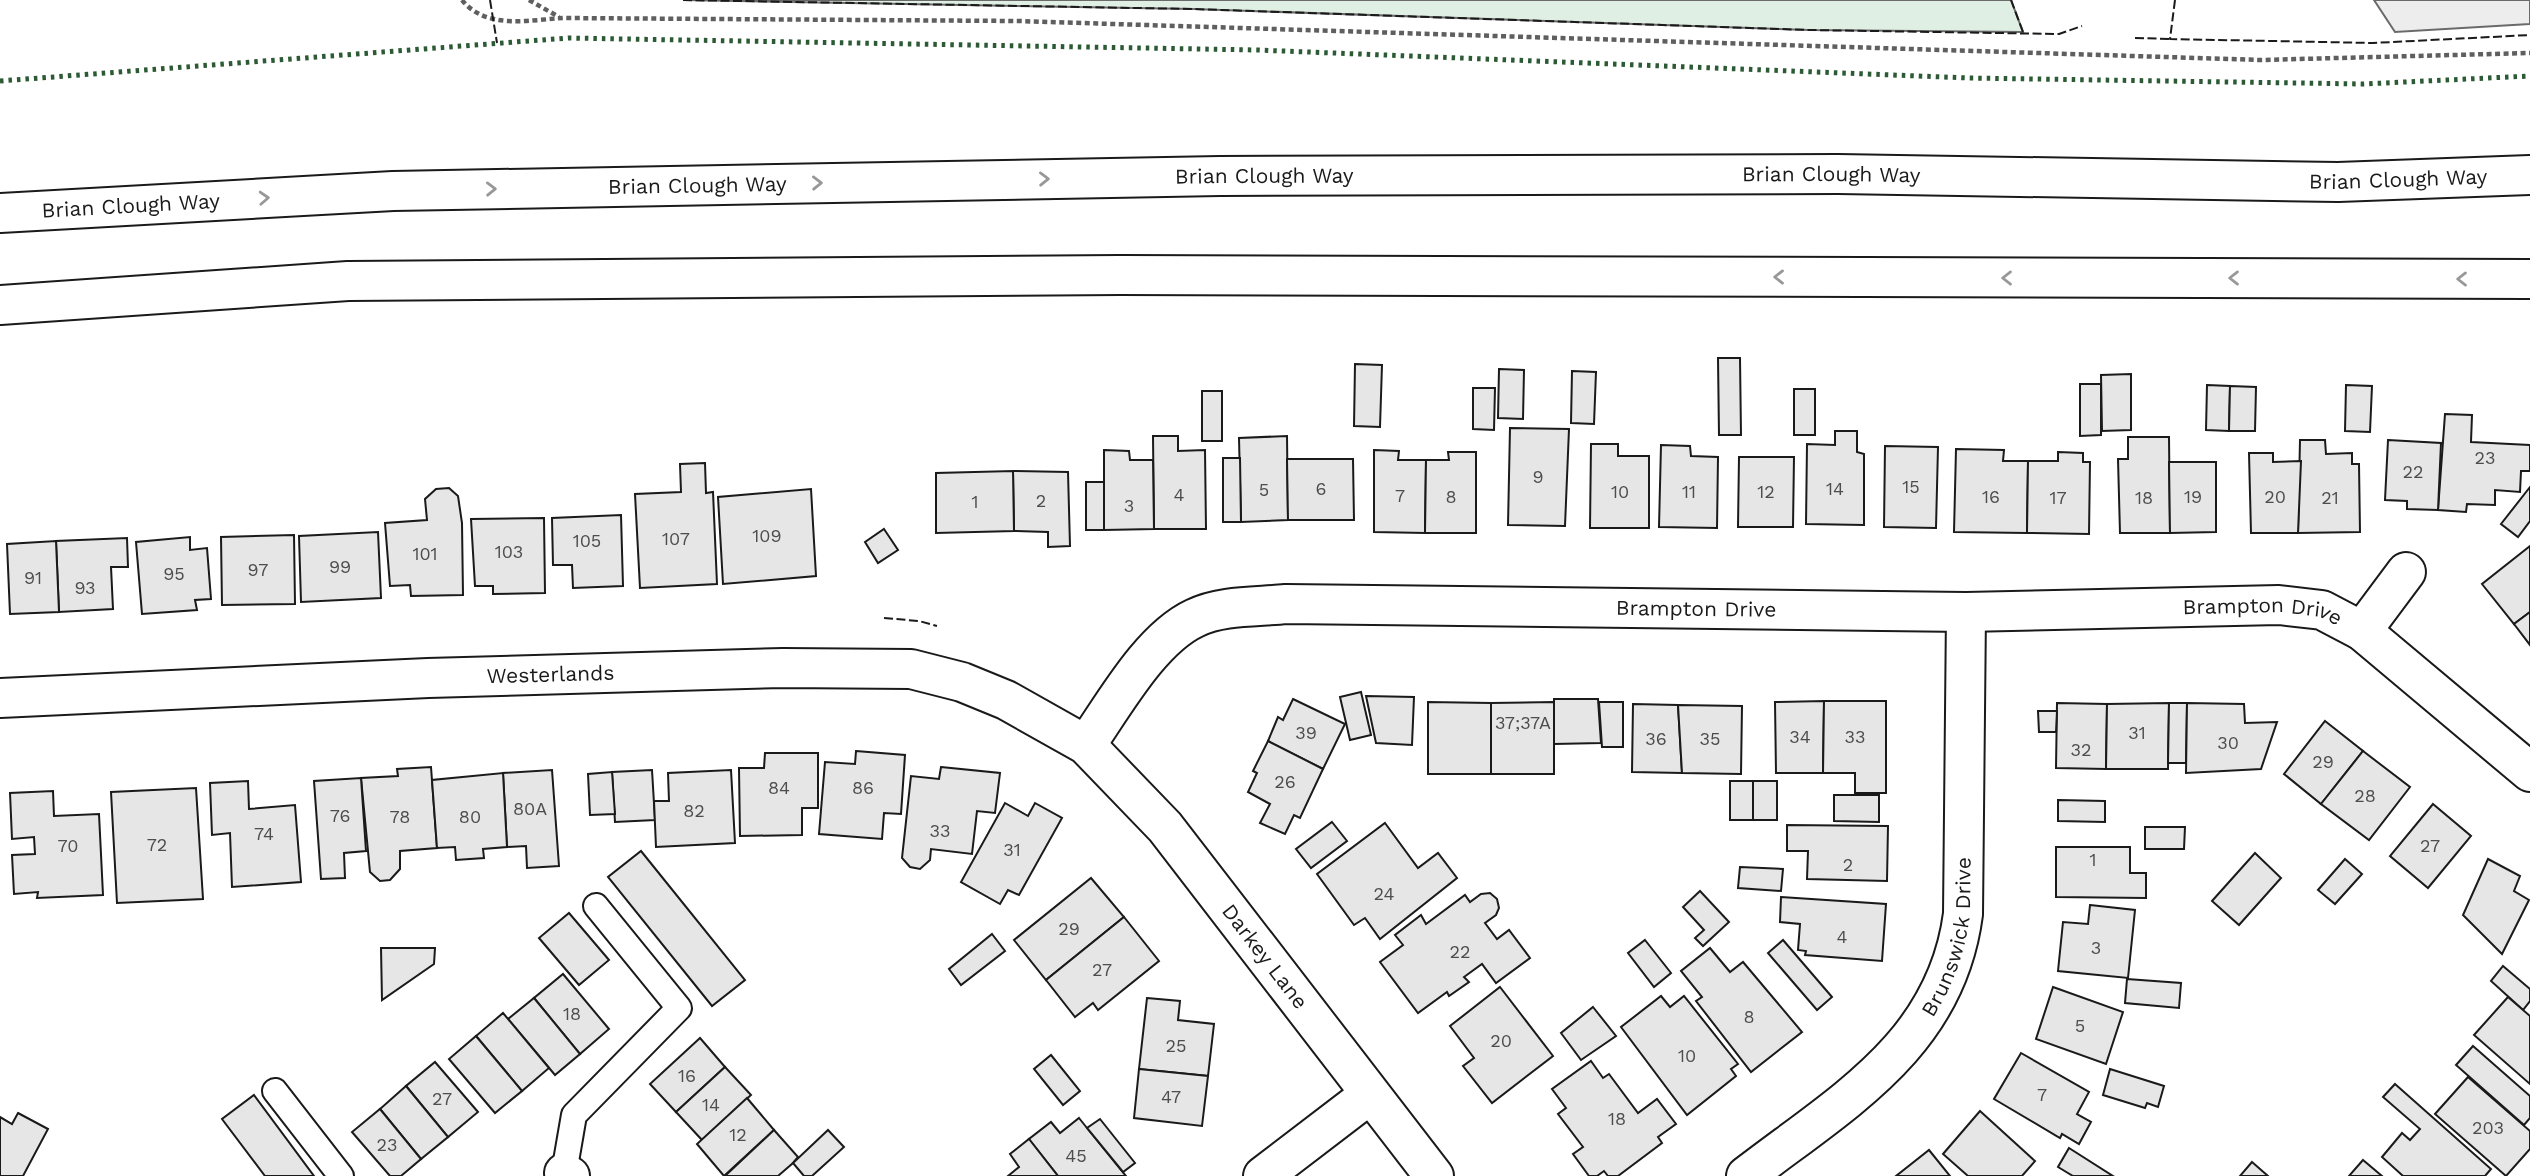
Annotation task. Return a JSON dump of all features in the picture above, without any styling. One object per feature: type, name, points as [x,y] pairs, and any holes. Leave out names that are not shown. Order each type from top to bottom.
[{"type":"main road","name":"Brian Clough Way","points":[[0,213],[393,191],[1206,176],[1839,174],[2338,182],[2530,175]]},
{"type":"main road","points":[[0,305],[362,281],[1106,275],[2530,279]]},
{"type":"main road","name":"Brampton Drive","points":[[2362,632],[2406,572]]},
{"type":"main road","name":"Brampton Drive","points":[[1086,745],[1133,678],[1168,636],[1195,617],[1227,609],[1286,604],[1966,612],[2279,605],[2322,610],[2362,632],[2530,772]]},
{"type":"main road","name":"Brunswick Drive","points":[[1746,1176],[1878,1075],[1913,1038],[1942,991],[1959,949],[1963,914],[1966,612]]},
{"type":"main road","name":"Westerlands","points":[[0,698],[428,678],[783,668],[911,668],[962,682],[1006,699],[1086,745]]},
{"type":"main road","name":"Darkey Lane","points":[[1086,745],[1165,827],[1434,1176]]},
{"type":"main road","points":[[1263,1176],[1369,1095]]},
{"type":"lane","points":[[564,1175],[574,1115],[679,1008],[596,906]]},
{"type":"lane","points":[[275,1091],[341,1176]]},
{"type":"path","points":[[462,0],[468,8],[494,21],[1018,21],[2261,60],[2530,53]]},
{"type":"path","points":[[529,0],[563,19]]},
{"type":"green space","points":[[683,0],[2011,0],[2023,32],[1809,30],[1193,9]]},
{"type":"shaded area","points":[[2374,0],[2530,0],[2530,24],[2395,32]]},
{"type":"building","points":[[1718,358],[1740,358],[1741,435],[1719,435]]},
{"type":"building","points":[[1355,364],[1382,365],[1380,427],[1354,426]]},
{"type":"building","points":[[1499,369],[1524,370],[1523,419],[1498,418]]},
{"type":"building","points":[[1572,371],[1596,372],[1594,424],[1571,423]]},
{"type":"building","points":[[2131,374],[2131,430],[2102,431],[2101,375]]},
{"type":"building","points":[[2080,384],[2101,384],[2101,435],[2080,436]]},
{"type":"building","points":[[2207,385],[2230,386],[2229,431],[2206,430]]},
{"type":"building","points":[[2346,385],[2372,386],[2370,432],[2345,431]]},
{"type":"building","points":[[2230,386],[2256,387],[2255,431],[2229,431]]},
{"type":"building","points":[[1473,388],[1495,388],[1494,430],[1473,429]]},
{"type":"building","points":[[1794,389],[1815,389],[1815,435],[1794,435]]},
{"type":"building","points":[[1202,391],[1222,391],[1222,441],[1202,441]]},
{"type":"building","points":[[2445,414],[2472,415],[2471,442],[2530,445],[2530,471],[2521,471],[2520,492],[2495,490],[2495,505],[2467,504],[2466,512],[2438,510]]},
{"type":"building","points":[[1510,428],[1569,429],[1565,526],[1508,525]]},
{"type":"building","points":[[1835,431],[1857,431],[1857,452],[1864,454],[1864,525],[1806,524],[1807,444],[1835,445]]},
{"type":"building","points":[[1153,436],[1178,436],[1178,451],[1205,450],[1206,529],[1154,529]]},
{"type":"building","points":[[1287,436],[1288,520],[1241,522],[1239,438]]},
{"type":"building","points":[[2128,437],[2169,437],[2170,533],[2120,533],[2118,459],[2128,459]]},
{"type":"building","points":[[2300,440],[2325,440],[2326,454],[2352,453],[2352,464],[2359,464],[2360,532],[2298,533]]},
{"type":"building","points":[[2388,440],[2441,443],[2438,510],[2407,509],[2407,501],[2385,500]]},
{"type":"building","points":[[1591,444],[1618,444],[1618,456],[1649,456],[1649,528],[1590,528]]},
{"type":"building","points":[[1661,445],[1690,446],[1691,456],[1718,457],[1717,528],[1659,527]]},
{"type":"building","points":[[1885,446],[1938,447],[1936,528],[1884,527]]},
{"type":"building","points":[[1956,449],[2004,450],[2003,461],[2028,461],[2027,533],[1954,532]]},
{"type":"building","points":[[1104,450],[1129,451],[1130,460],[1153,460],[1154,529],[1104,530]]},
{"type":"building","points":[[1374,450],[1399,451],[1398,460],[1426,460],[1425,533],[1374,532]]},
{"type":"building","points":[[1448,452],[1476,452],[1476,533],[1425,533],[1426,460],[1449,460]]},
{"type":"building","points":[[2058,452],[2083,453],[2083,462],[2090,462],[2089,534],[2027,533],[2028,461],[2058,461]]},
{"type":"building","points":[[2249,453],[2273,453],[2273,462],[2301,461],[2298,533],[2251,533]]},
{"type":"building","points":[[1739,457],[1794,457],[1793,527],[1738,527]]},
{"type":"building","points":[[1223,458],[1240,458],[1241,522],[1223,522]]},
{"type":"building","points":[[1287,459],[1353,459],[1354,520],[1288,520]]},
{"type":"building","points":[[2169,462],[2216,462],[2216,532],[2170,533]]},
{"type":"building","points":[[705,463],[706,493],[713,492],[717,584],[640,588],[635,494],[681,492],[680,464]]},
{"type":"building","points":[[1013,471],[1068,472],[1070,546],[1048,547],[1048,532],[1014,531]]},
{"type":"building","points":[[1013,471],[1014,531],[936,533],[936,473]]},
{"type":"building","points":[[1086,482],[1104,482],[1104,530],[1086,530]]},
{"type":"building","points":[[2530,487],[2530,521],[2518,537],[2501,524]]},
{"type":"building","points":[[449,488],[458,496],[462,523],[463,595],[411,596],[410,585],[390,586],[385,523],[427,520],[425,499],[436,489]]},
{"type":"building","points":[[811,489],[816,576],[723,584],[718,497]]},
{"type":"building","points":[[621,515],[623,586],[573,588],[572,565],[553,565],[552,518]]},
{"type":"building","points":[[544,518],[545,593],[493,594],[493,586],[475,586],[471,519]]},
{"type":"building","points":[[884,529],[898,550],[878,563],[865,542]]},
{"type":"building","points":[[378,532],[381,598],[301,602],[299,536]]},
{"type":"building","points":[[294,535],[295,604],[222,605],[221,537]]},
{"type":"building","points":[[190,537],[190,550],[207,548],[211,599],[195,600],[197,610],[142,614],[136,542]]},
{"type":"building","points":[[127,538],[128,567],[111,567],[113,609],[59,612],[56,541]]},
{"type":"building","points":[[56,541],[59,612],[10,614],[7,544]]},
{"type":"building","points":[[2530,546],[2530,612],[2514,624],[2482,584]]},
{"type":"building","points":[[2530,612],[2530,645],[2514,624]]},
{"type":"building","points":[[1361,692],[1371,735],[1350,740],[1340,697]]},
{"type":"building","points":[[1366,696],[1414,697],[1412,745],[1376,743]]},
{"type":"building","points":[[1293,699],[1345,724],[1323,769],[1268,741],[1278,717],[1283,720]]},
{"type":"building","points":[[1554,699],[1598,699],[1601,743],[1554,744]]},
{"type":"building","points":[[1824,701],[1823,773],[1776,773],[1775,702]]},
{"type":"building","points":[[1824,701],[1886,701],[1886,793],[1855,793],[1855,773],[1823,773]]},
{"type":"building","points":[[1428,702],[1491,703],[1491,774],[1428,774]]},
{"type":"building","points":[[1554,702],[1554,774],[1491,774],[1491,703]]},
{"type":"building","points":[[1599,702],[1623,702],[1623,747],[1602,747]]},
{"type":"building","points":[[2057,703],[2107,704],[2106,769],[2056,768]]},
{"type":"building","points":[[2169,703],[2168,769],[2106,769],[2107,704]]},
{"type":"building","points":[[2169,703],[2187,703],[2186,763],[2168,763]]},
{"type":"building","points":[[2187,703],[2244,704],[2245,723],[2277,722],[2261,769],[2186,773]]},
{"type":"building","points":[[1633,704],[1678,705],[1682,773],[1632,772]]},
{"type":"building","points":[[1678,705],[1742,706],[1741,774],[1682,773]]},
{"type":"building","points":[[2038,711],[2057,711],[2056,732],[2039,732]]},
{"type":"building","points":[[2325,721],[2363,751],[2321,804],[2284,774]]},
{"type":"building","points":[[1268,741],[1323,769],[1300,818],[1294,815],[1285,834],[1260,823],[1270,804],[1248,792],[1257,773],[1253,771]]},
{"type":"building","points":[[856,751],[905,755],[901,814],[884,813],[882,839],[819,834],[825,762],[855,764]]},
{"type":"building","points":[[2363,751],[2410,787],[2369,840],[2321,804]]},
{"type":"building","points":[[765,753],[818,753],[818,808],[802,808],[802,835],[740,836],[739,768],[764,768]]},
{"type":"building","points":[[431,767],[437,848],[400,851],[400,869],[390,880],[380,881],[370,872],[361,778],[398,776],[397,769]]},
{"type":"building","points":[[941,767],[1000,773],[995,813],[977,811],[972,854],[931,849],[930,860],[920,869],[910,867],[902,858],[911,776],[939,779]]},
{"type":"building","points":[[552,770],[559,866],[527,868],[526,846],[507,847],[503,773]]},
{"type":"building","points":[[652,770],[655,820],[615,822],[612,772]]},
{"type":"building","points":[[731,770],[735,843],[656,847],[654,801],[669,801],[668,773]]},
{"type":"building","points":[[612,772],[615,814],[590,815],[588,774]]},
{"type":"building","points":[[503,773],[507,847],[483,849],[484,858],[456,860],[455,847],[437,848],[432,780]]},
{"type":"building","points":[[361,778],[366,851],[344,853],[345,878],[321,879],[314,781]]},
{"type":"building","points":[[248,781],[249,809],[295,805],[301,882],[232,887],[230,833],[212,835],[210,783]]},
{"type":"building","points":[[1730,781],[1753,781],[1753,820],[1730,820]]},
{"type":"building","points":[[1753,781],[1777,781],[1777,820],[1753,820]]},
{"type":"building","points":[[196,788],[203,899],[117,903],[111,792]]},
{"type":"building","points":[[53,791],[54,816],[99,814],[103,895],[37,898],[38,892],[14,894],[12,855],[35,854],[34,837],[12,839],[10,793]]},
{"type":"building","points":[[1834,795],[1879,795],[1879,822],[1834,821]]},
{"type":"building","points":[[2058,800],[2105,801],[2105,822],[2058,821]]},
{"type":"building","points":[[1005,803],[1028,816],[1035,803],[1062,818],[1019,895],[1008,890],[1000,904],[961,882]]},
{"type":"building","points":[[2433,804],[2471,836],[2428,888],[2390,856]]},
{"type":"building","points":[[1332,822],[1347,841],[1311,868],[1296,849]]},
{"type":"building","points":[[1385,823],[1418,868],[1438,853],[1457,878],[1380,939],[1365,918],[1354,925],[1317,874]]},
{"type":"building","points":[[1787,825],[1888,826],[1887,881],[1807,879],[1808,851],[1787,851]]},
{"type":"building","points":[[2145,827],[2185,827],[2184,849],[2145,849]]},
{"type":"building","points":[[2056,847],[2130,847],[2130,873],[2146,873],[2146,898],[2056,897]]},
{"type":"building","points":[[641,851],[745,980],[712,1006],[608,877]]},
{"type":"building","points":[[2255,853],[2281,878],[2239,925],[2212,901]]},
{"type":"building","points":[[2345,859],[2362,874],[2335,904],[2318,890]]},
{"type":"building","points":[[2488,859],[2520,876],[2514,891],[2529,900],[2502,954],[2463,915]]},
{"type":"building","points":[[1740,867],[1783,869],[1781,891],[1738,888]]},
{"type":"building","points":[[1091,878],[1124,917],[1046,980],[1014,940]]},
{"type":"building","points":[[1700,891],[1729,922],[1703,946],[1695,938],[1704,930],[1683,907]]},
{"type":"building","points":[[1490,893],[1497,899],[1499,908],[1496,915],[1485,923],[1497,939],[1509,930],[1530,958],[1496,983],[1482,964],[1464,977],[1469,982],[1449,996],[1447,992],[1418,1013],[1380,962],[1403,945],[1395,935],[1421,915],[1426,924],[1465,895],[1470,902],[1481,894]]},
{"type":"building","points":[[1781,897],[1886,904],[1882,961],[1805,955],[1806,951],[1798,950],[1800,924],[1780,922]]},
{"type":"building","points":[[2090,905],[2135,910],[2128,978],[2058,971],[2063,922],[2088,924]]},
{"type":"building","points":[[569,913],[609,960],[579,985],[539,938]]},
{"type":"building","points":[[1124,917],[1159,961],[1098,1010],[1093,1003],[1075,1017],[1046,980]]},
{"type":"building","points":[[992,934],[1005,951],[961,985],[949,969]]},
{"type":"building","points":[[1645,940],[1671,973],[1654,987],[1628,953]]},
{"type":"building","points":[[1783,940],[1832,997],[1817,1010],[1768,953]]},
{"type":"building","points":[[381,948],[435,948],[434,964],[382,1000]]},
{"type":"building","points":[[1710,948],[1730,972],[1743,962],[1802,1032],[1751,1072],[1696,1001],[1702,997],[1681,971]]},
{"type":"building","points":[[2503,966],[2530,989],[2530,1001],[2523,1010],[2491,981]]},
{"type":"building","points":[[563,974],[609,1029],[580,1054],[534,998]]},
{"type":"building","points":[[2127,979],[2181,983],[2179,1008],[2125,1003]]},
{"type":"building","points":[[1500,987],[1553,1056],[1492,1103],[1463,1066],[1474,1058],[1450,1026]]},
{"type":"building","points":[[2053,987],[2123,1012],[2106,1064],[2036,1039]]},
{"type":"building","points":[[1661,996],[1670,1007],[1684,996],[1738,1064],[1731,1069],[1736,1076],[1687,1115],[1621,1027]]},
{"type":"building","points":[[2508,997],[2530,1016],[2530,1084],[2474,1035]]},
{"type":"building","points":[[534,998],[580,1054],[555,1075],[508,1019]]},
{"type":"building","points":[[1147,998],[1180,1001],[1178,1020],[1214,1024],[1208,1076],[1139,1069]]},
{"type":"building","points":[[1593,1007],[1616,1036],[1581,1060],[1561,1033]]},
{"type":"building","points":[[503,1013],[549,1068],[522,1091],[476,1036]]},
{"type":"building","points":[[476,1036],[522,1091],[495,1113],[449,1059]]},
{"type":"building","points":[[700,1038],[725,1067],[676,1112],[650,1084]]},
{"type":"building","points":[[2473,1046],[2530,1096],[2530,1118],[2524,1125],[2456,1065]]},
{"type":"building","points":[[2021,1053],[2089,1092],[2077,1114],[2091,1122],[2079,1144],[2062,1134],[2060,1138],[1994,1099]]},
{"type":"building","points":[[1051,1055],[1080,1091],[1063,1105],[1034,1069]]},
{"type":"building","points":[[1591,1061],[1603,1078],[1609,1074],[1638,1113],[1657,1099],[1676,1124],[1658,1137],[1662,1143],[1618,1176],[1608,1176],[1604,1171],[1597,1176],[1589,1176],[1573,1154],[1583,1147],[1558,1114],[1566,1108],[1552,1089]]},
{"type":"building","points":[[435,1062],[478,1112],[448,1137],[406,1086]]},
{"type":"building","points":[[725,1067],[751,1095],[702,1140],[676,1112]]},
{"type":"building","points":[[1139,1069],[1208,1076],[1202,1126],[1134,1118]]},
{"type":"building","points":[[2110,1069],[2164,1086],[2158,1107],[2147,1103],[2145,1108],[2103,1095]]},
{"type":"building","points":[[2468,1077],[2530,1131],[2530,1149],[2506,1176],[2435,1114]]},
{"type":"building","points":[[2395,1084],[2491,1169],[2485,1176],[2403,1176],[2382,1157],[2402,1133],[2410,1140],[2420,1129],[2383,1097]]},
{"type":"building","points":[[406,1086],[448,1137],[421,1159],[380,1109]]},
{"type":"building","points":[[254,1095],[314,1176],[265,1176],[222,1119]]},
{"type":"building","points":[[747,1098],[774,1130],[724,1176],[697,1144]]},
{"type":"building","points":[[380,1109],[421,1159],[401,1176],[390,1176],[352,1132]]},
{"type":"building","points":[[1980,1111],[2035,1161],[2022,1176],[1968,1176],[1943,1154]]},
{"type":"building","points":[[18,1113],[48,1129],[23,1176],[0,1176],[0,1117],[12,1124]]},
{"type":"building","points":[[1079,1118],[1126,1176],[1058,1176],[1029,1139],[1051,1122],[1060,1133]]},
{"type":"building","points":[[1100,1119],[1135,1163],[1123,1172],[1087,1128]]},
{"type":"building","points":[[774,1130],[798,1157],[793,1163],[778,1176],[725,1176]]},
{"type":"building","points":[[828,1130],[844,1147],[812,1176],[804,1176],[793,1163]]},
{"type":"building","points":[[1029,1139],[1058,1176],[1008,1176],[1019,1167],[1010,1154]]},
{"type":"building","points":[[2069,1148],[2113,1176],[2073,1176],[2058,1167]]},
{"type":"building","points":[[1929,1150],[1950,1176],[1896,1176]]},
{"type":"building","points":[[2363,1160],[2382,1176],[2349,1176]]},
{"type":"building","points":[[2252,1162],[2268,1176],[2240,1176]]},
{"type":"hedge","points":[[0,81],[568,38],[1257,50],[1969,78],[2363,84],[2530,76]]},
{"type":"fence","points":[[490,0],[497,43]]},
{"type":"fence","points":[[683,0],[1193,9],[1809,30],[2059,34],[2082,26]]},
{"type":"fence","points":[[2011,0],[2023,32]]},
{"type":"fence","points":[[2175,0],[2170,39],[2373,43],[2530,35]]},
{"type":"fence","points":[[2135,38],[2170,39]]},
{"type":"fence","points":[[884,618],[919,621],[937,626]]}]
